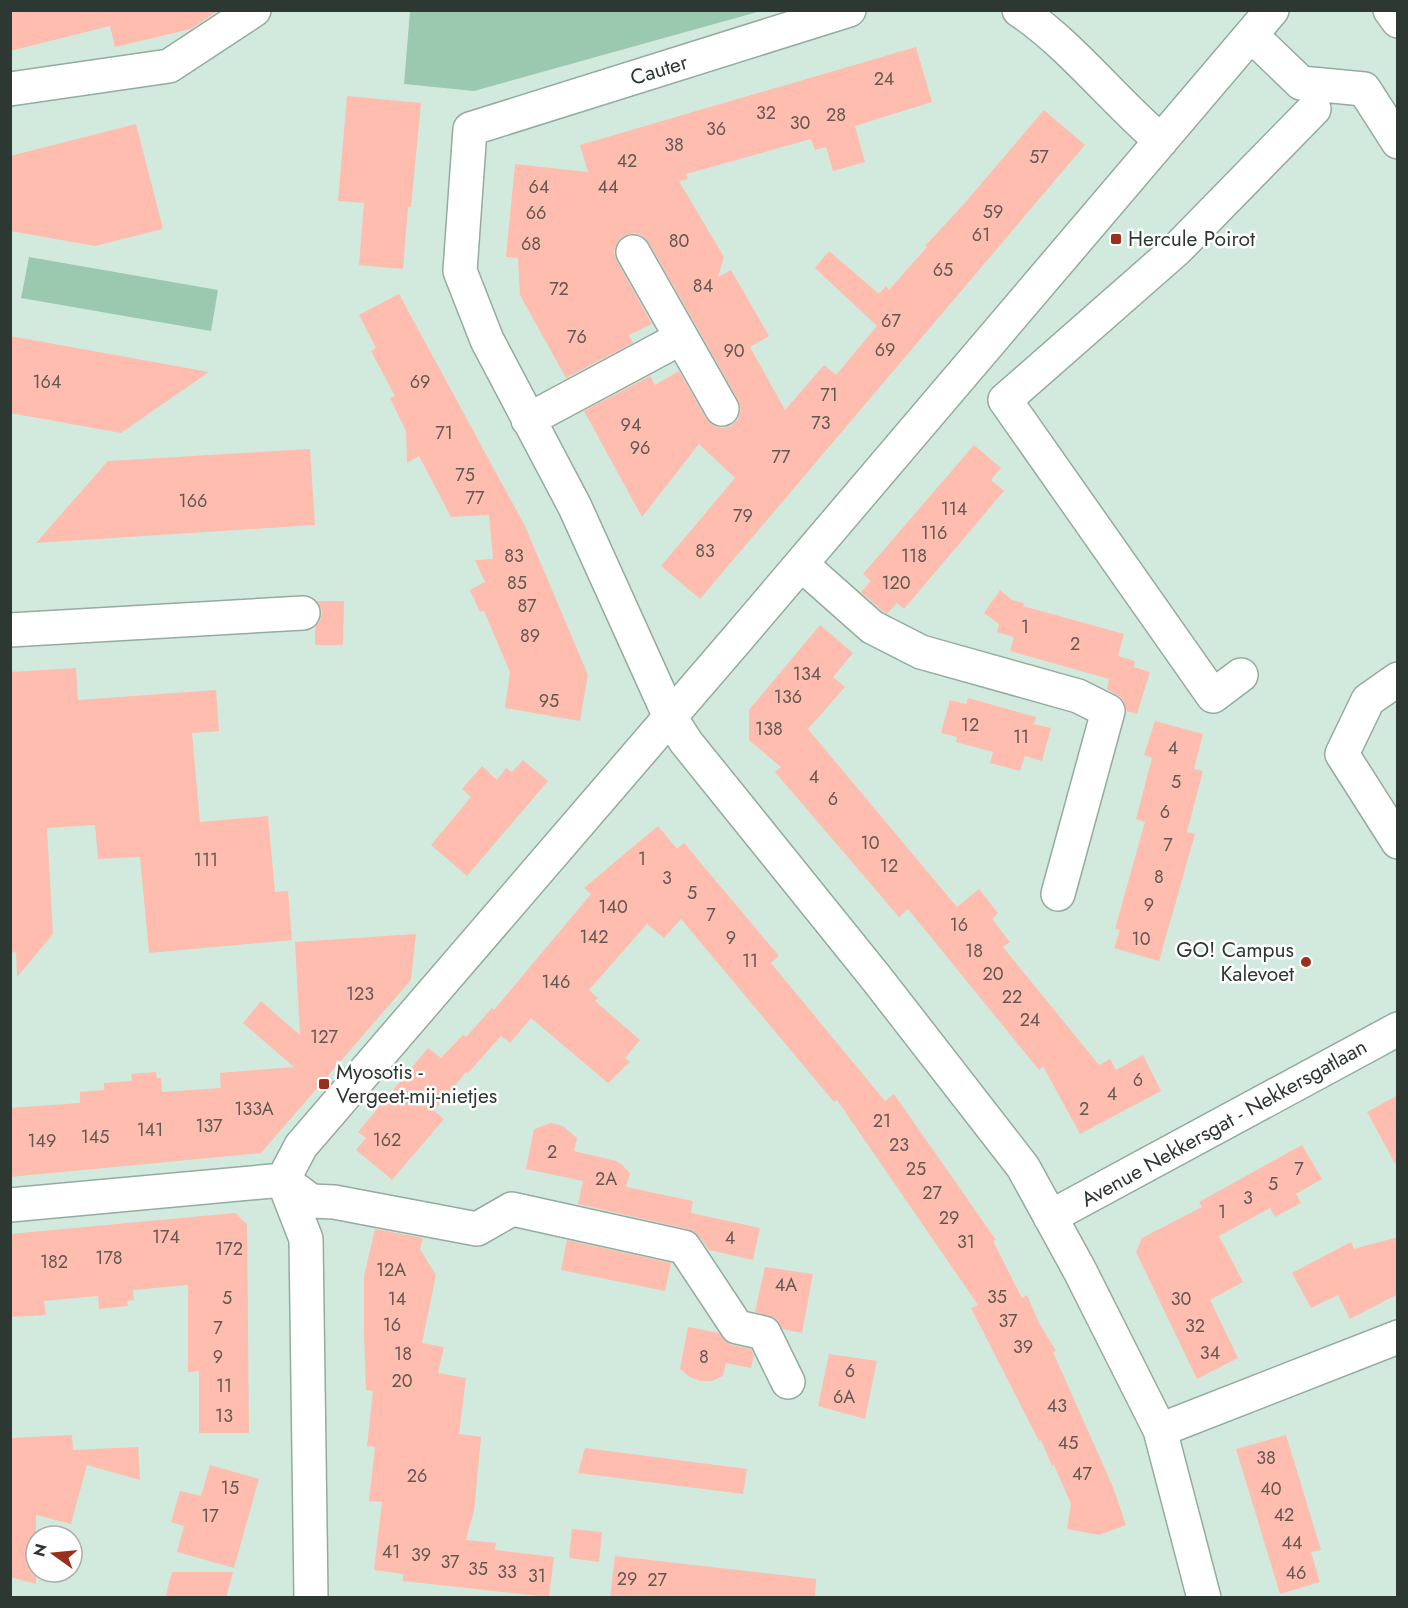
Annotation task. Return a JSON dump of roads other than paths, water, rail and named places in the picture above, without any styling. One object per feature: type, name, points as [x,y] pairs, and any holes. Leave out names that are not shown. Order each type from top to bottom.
[{"type":"street","points":[[10,89],[169,66],[254,10]]},
{"type":"street","name":"Cauter","points":[[528,420],[487,340],[460,271],[470,129],[849,10]]},
{"type":"street","points":[[1019,10],[1032,19],[1135,119],[1161,141]]},
{"type":"street","points":[[311,1598],[306,1239],[283,1180],[301,1146],[801,564],[1272,10]]},
{"type":"street","points":[[1390,10],[1398,21]]},
{"type":"street","points":[[1251,35],[1301,83],[1364,89],[1398,142]]},
{"type":"street","points":[[1241,675],[1213,696],[1005,400],[1177,249],[1314,109]]},
{"type":"street","points":[[633,252],[722,409]]},
{"type":"street","points":[[681,338],[528,420],[575,507],[669,717],[686,742],[877,979],[1023,1167],[1080,1270],[1160,1430],[1204,1598]]},
{"type":"street","points":[[801,564],[872,627],[921,652],[1078,696],[1108,711],[1058,894]]},
{"type":"street","points":[[10,630],[303,613]]},
{"type":"street","points":[[1398,678],[1368,700],[1342,754],[1398,842]]},
{"type":"street","name":"Avenue Nekkersgat - Nekkersgatlaan","points":[[1050,1217],[1398,1029]]},
{"type":"street","points":[[10,1205],[283,1180],[311,1201],[334,1202],[477,1229],[512,1209],[684,1247],[737,1327],[764,1333],[788,1382]]},
{"type":"street","points":[[1160,1430],[1398,1337]]},
{"type":"place","name":"Hercule Poirot","points":[[1116,239]]},
{"type":"place","name":"GO! Campus Kalevoet","points":[[1306,962]]},
{"type":"place","name":"Myosotis - Vergeet-mij-nietjes","points":[[324,1084]]}]
